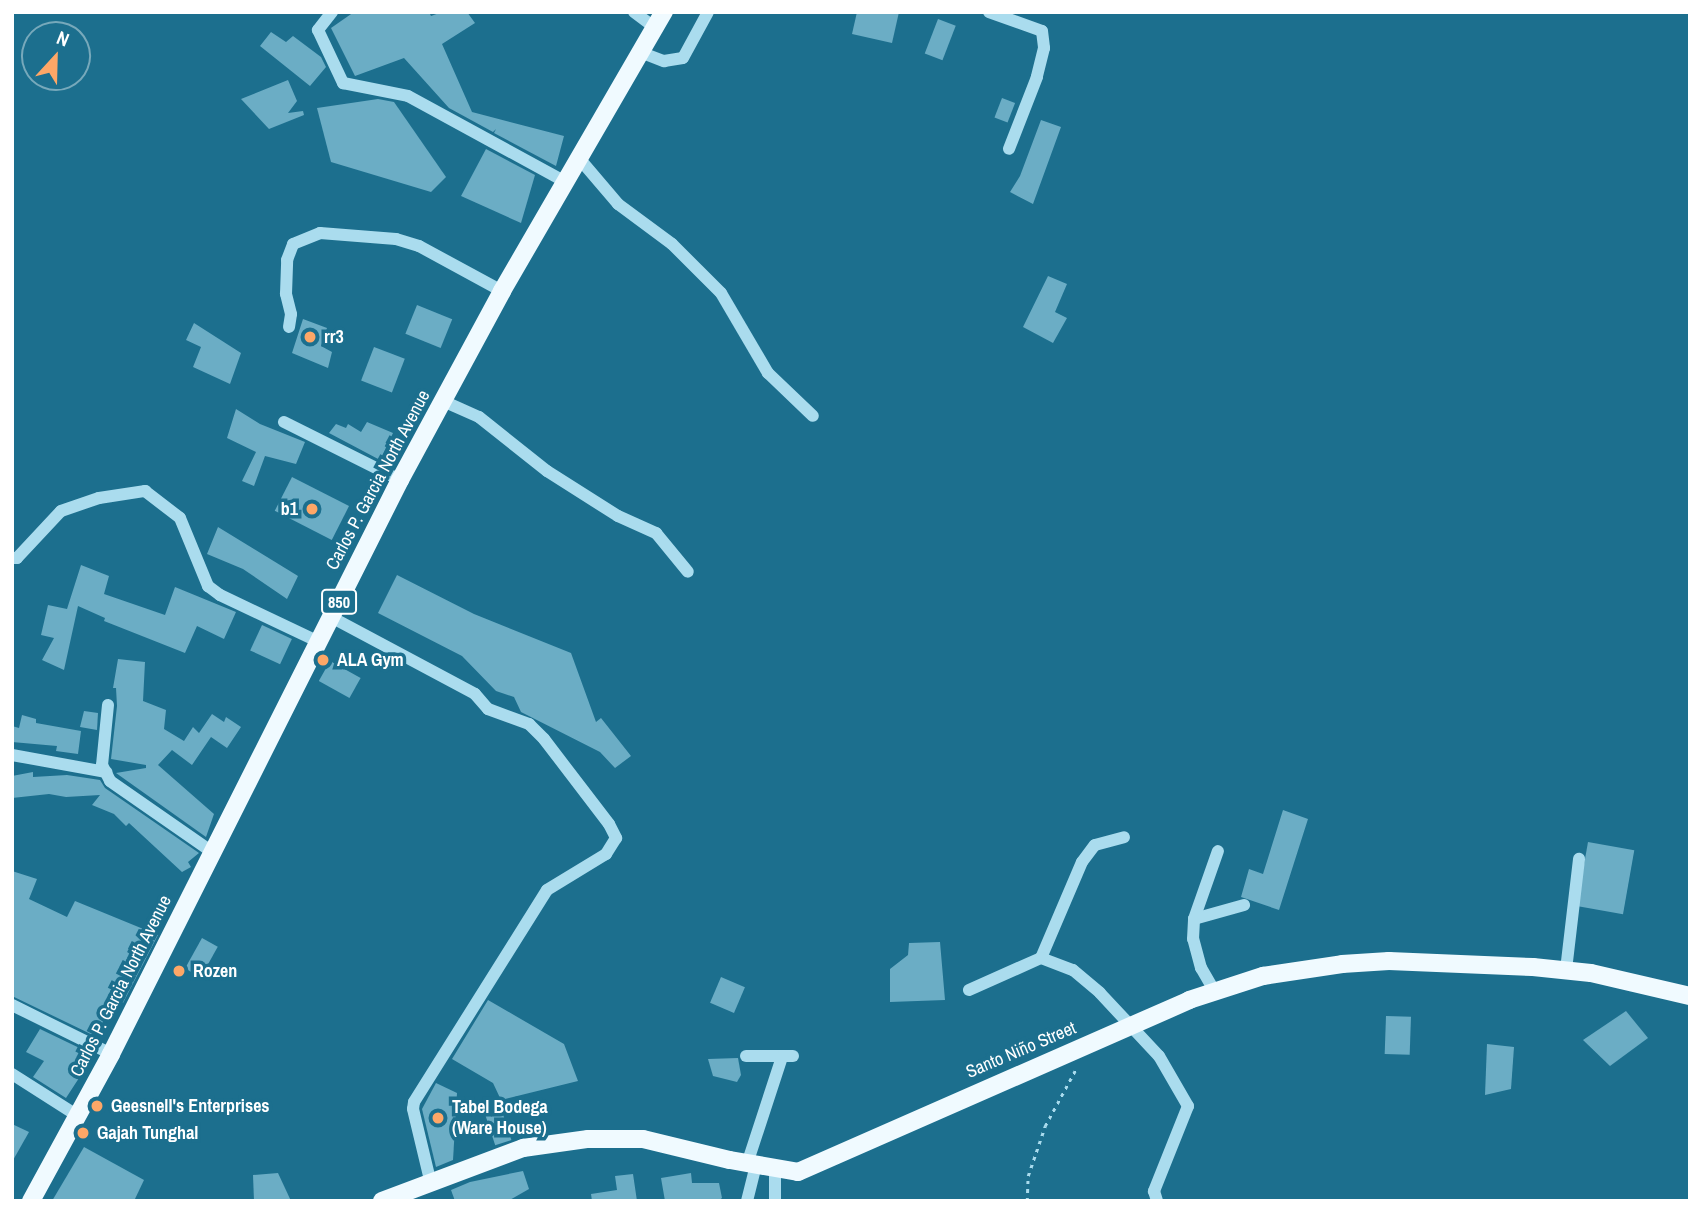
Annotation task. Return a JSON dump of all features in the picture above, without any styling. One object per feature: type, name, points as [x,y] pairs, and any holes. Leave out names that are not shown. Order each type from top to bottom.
[{"type":"main road","name":"Carlos P. Garcia North Avenue","points":[[31,1201],[111,1054],[400,480],[502,290],[659,20]]},
{"type":"main road","name":"Santo Niño Street","points":[[382,1201],[430,1180],[523,1148],[588,1139],[643,1139],[751,1165],[797,1171],[816,1166],[1129,1026],[1262,976],[1342,964],[1389,961],[1566,970],[1690,996]]},
{"type":"street","points":[[332,12],[318,30],[343,83],[408,96],[564,181]]},
{"type":"street","points":[[634,12],[659,20]]},
{"type":"street","points":[[640,52],[664,61],[683,58],[708,12]]},
{"type":"street","points":[[989,12],[1042,31],[1044,48],[1037,77],[1009,149]]},
{"type":"street","points":[[578,157],[618,204],[672,244],[721,293],[768,373],[813,416]]},
{"type":"street","points":[[289,327],[291,314],[286,294],[287,260],[293,244],[320,233],[396,239],[419,246],[502,290]]},
{"type":"street","points":[[443,401],[479,416],[547,471],[618,516],[656,533],[688,572]]},
{"type":"street","points":[[284,422],[313,434],[400,480]]},
{"type":"street","points":[[12,558],[17,558],[61,511],[99,498],[145,491],[180,518],[208,586],[220,595],[319,642]]},
{"type":"street","points":[[331,617],[475,694],[488,709],[528,724],[553,750],[610,824],[616,838],[606,854],[547,890],[414,1102],[413,1109],[430,1180]]},
{"type":"street","points":[[107,705],[102,765],[110,781],[212,852]]},
{"type":"street","points":[[12,755],[106,772]]},
{"type":"street","points":[[969,990],[1041,958],[1082,862],[1095,845],[1124,837]]},
{"type":"street","points":[[1215,992],[1201,968],[1193,939],[1195,919],[1218,851]]},
{"type":"street","points":[[1566,970],[1579,859]]},
{"type":"street","points":[[1195,919],[1244,905]]},
{"type":"street","points":[[1041,958],[1073,970],[1100,993],[1159,1056],[1188,1107],[1154,1191],[1157,1201]]},
{"type":"street","points":[[12,1005],[111,1054]]},
{"type":"street","points":[[746,1056],[788,1056],[751,1165],[747,1201]]},
{"type":"street","points":[[12,1074],[78,1116]]},
{"type":"street","points":[[775,1169],[775,1201]]},
{"type":"path","points":[[1027,1201],[1028,1176],[1045,1126],[1077,1066]]},
{"type":"building","points":[[354,12],[429,12],[431,16],[442,12],[467,12],[475,23],[442,44],[472,112],[564,136],[556,166],[494,133],[496,129],[493,132],[449,108],[404,58],[355,76],[331,28]]},
{"type":"building","points":[[857,12],[899,12],[892,43],[852,34]]},
{"type":"building","points":[[938,19],[956,26],[942,60],[925,54]]},
{"type":"building","points":[[271,32],[286,42],[293,36],[321,57],[326,67],[310,86],[260,46]]},
{"type":"building","points":[[288,80],[297,101],[288,113],[303,111],[304,115],[269,129],[241,99]]},
{"type":"building","points":[[1002,98],[1015,103],[1008,123],[994,118]]},
{"type":"building","points":[[378,99],[394,102],[446,177],[431,192],[331,162],[317,108]]},
{"type":"building","points":[[1041,120],[1061,127],[1033,204],[1010,192],[1020,176]]},
{"type":"building","points":[[486,149],[535,175],[521,223],[461,196]]},
{"type":"building","points":[[1048,276],[1067,284],[1055,312],[1067,318],[1053,343],[1023,327]]},
{"type":"building","points":[[417,305],[452,319],[441,348],[405,334]]},
{"type":"building","name":"rr3","points":[[303,319],[327,328],[321,346],[332,352],[328,368],[292,353]]},
{"type":"building","points":[[194,323],[241,353],[230,384],[193,367],[201,347],[186,340]]},
{"type":"building","points":[[374,347],[405,359],[392,392],[361,381]]},
{"type":"building","points":[[236,409],[260,424],[305,442],[296,464],[265,456],[254,486],[242,481],[256,452],[227,438]]},
{"type":"building","points":[[367,422],[393,433],[380,460],[329,433],[336,424],[346,428],[348,424],[361,432]]},
{"type":"building","name":"b1","points":[[292,477],[349,506],[332,540],[275,511]]},
{"type":"building","points":[[218,527],[298,576],[287,599],[243,569],[207,554]]},
{"type":"building","points":[[81,565],[109,576],[104,594],[165,615],[175,587],[236,612],[224,639],[197,626],[185,653],[104,621],[105,618],[78,606],[64,670],[42,660],[54,638],[41,635],[48,605],[67,609]]},
{"type":"building","points":[[397,575],[474,614],[571,653],[596,722],[601,718],[631,756],[615,768],[600,752],[521,712],[514,697],[496,691],[462,656],[378,613]]},
{"type":"building","points":[[262,625],[292,639],[280,664],[250,650]]},
{"type":"building","points":[[118,659],[145,662],[143,701],[166,710],[164,729],[184,741],[193,727],[199,733],[212,714],[224,722],[226,717],[241,727],[227,748],[211,737],[192,765],[172,750],[158,765],[214,814],[206,837],[116,773],[146,768],[146,765],[111,759],[117,706],[116,688],[113,688]]},
{"type":"building","points":[[330,661],[361,678],[349,698],[319,681]]},
{"type":"building","points":[[84,711],[98,713],[97,730],[80,727]]},
{"type":"building","points":[[22,715],[36,719],[36,723],[81,731],[78,754],[56,751],[57,746],[12,742],[12,726],[19,728]]},
{"type":"building","points":[[33,772],[33,777],[67,775],[100,780],[105,788],[199,853],[188,862],[191,867],[182,872],[129,823],[126,826],[114,814],[92,805],[100,795],[66,797],[49,794],[12,798],[12,776]]},
{"type":"building","points":[[1283,810],[1308,819],[1279,910],[1241,897],[1249,869],[1263,874]]},
{"type":"building","points":[[1588,842],[1634,850],[1623,914],[1577,906]]},
{"type":"building","points":[[12,871],[37,879],[29,899],[67,917],[75,901],[158,935],[123,1003],[112,998],[97,1037],[12,996]]},
{"type":"building","points":[[202,938],[218,947],[201,977],[185,969]]},
{"type":"building","points":[[940,942],[945,1000],[890,1002],[890,969],[908,955],[909,943]]},
{"type":"building","points":[[721,977],[745,987],[734,1013],[710,1003]]},
{"type":"building","points":[[488,1000],[564,1044],[578,1081],[501,1100],[493,1083],[452,1059]]},
{"type":"building","points":[[1626,1011],[1648,1038],[1610,1066],[1583,1040]]},
{"type":"building","points":[[1386,1016],[1411,1017],[1410,1055],[1385,1054]]},
{"type":"building","points":[[40,1029],[94,1055],[66,1098],[33,1077],[44,1061],[26,1052]]},
{"type":"building","points":[[1487,1044],[1514,1047],[1511,1089],[1485,1095]]},
{"type":"building","points":[[738,1058],[741,1075],[737,1082],[713,1076],[708,1059]]},
{"type":"building","name":"Tabel Bodega (Ware House)","points":[[436,1083],[457,1093],[453,1160],[436,1167],[422,1109]]},
{"type":"building","points":[[499,1102],[511,1140],[495,1145],[483,1107]]},
{"type":"building","points":[[12,1124],[29,1132],[12,1162]]},
{"type":"building","points":[[84,1147],[144,1180],[134,1201],[52,1201]]},
{"type":"building","points":[[523,1171],[529,1189],[508,1201],[455,1201],[451,1190],[470,1182]]},
{"type":"building","points":[[278,1173],[291,1201],[254,1201],[253,1175]]},
{"type":"building","points":[[691,1173],[692,1183],[719,1183],[722,1198],[718,1201],[665,1201],[661,1178]]},
{"type":"building","points":[[633,1174],[637,1201],[592,1201],[591,1194],[617,1190],[615,1176]]},
{"type":"place","name":"rr3","points":[[310,337]]},
{"type":"place","name":"b1","points":[[312,509]]},
{"type":"place","name":"ALA Gym","points":[[323,660]]},
{"type":"place","name":"Rozen","points":[[179,971]]},
{"type":"place","name":"Geesnell's Enterprises","points":[[97,1106]]},
{"type":"place","name":"Tabel Bodega (Ware House)","points":[[438,1118]]},
{"type":"place","name":"Gajah Tunghal","points":[[83,1133]]}]
